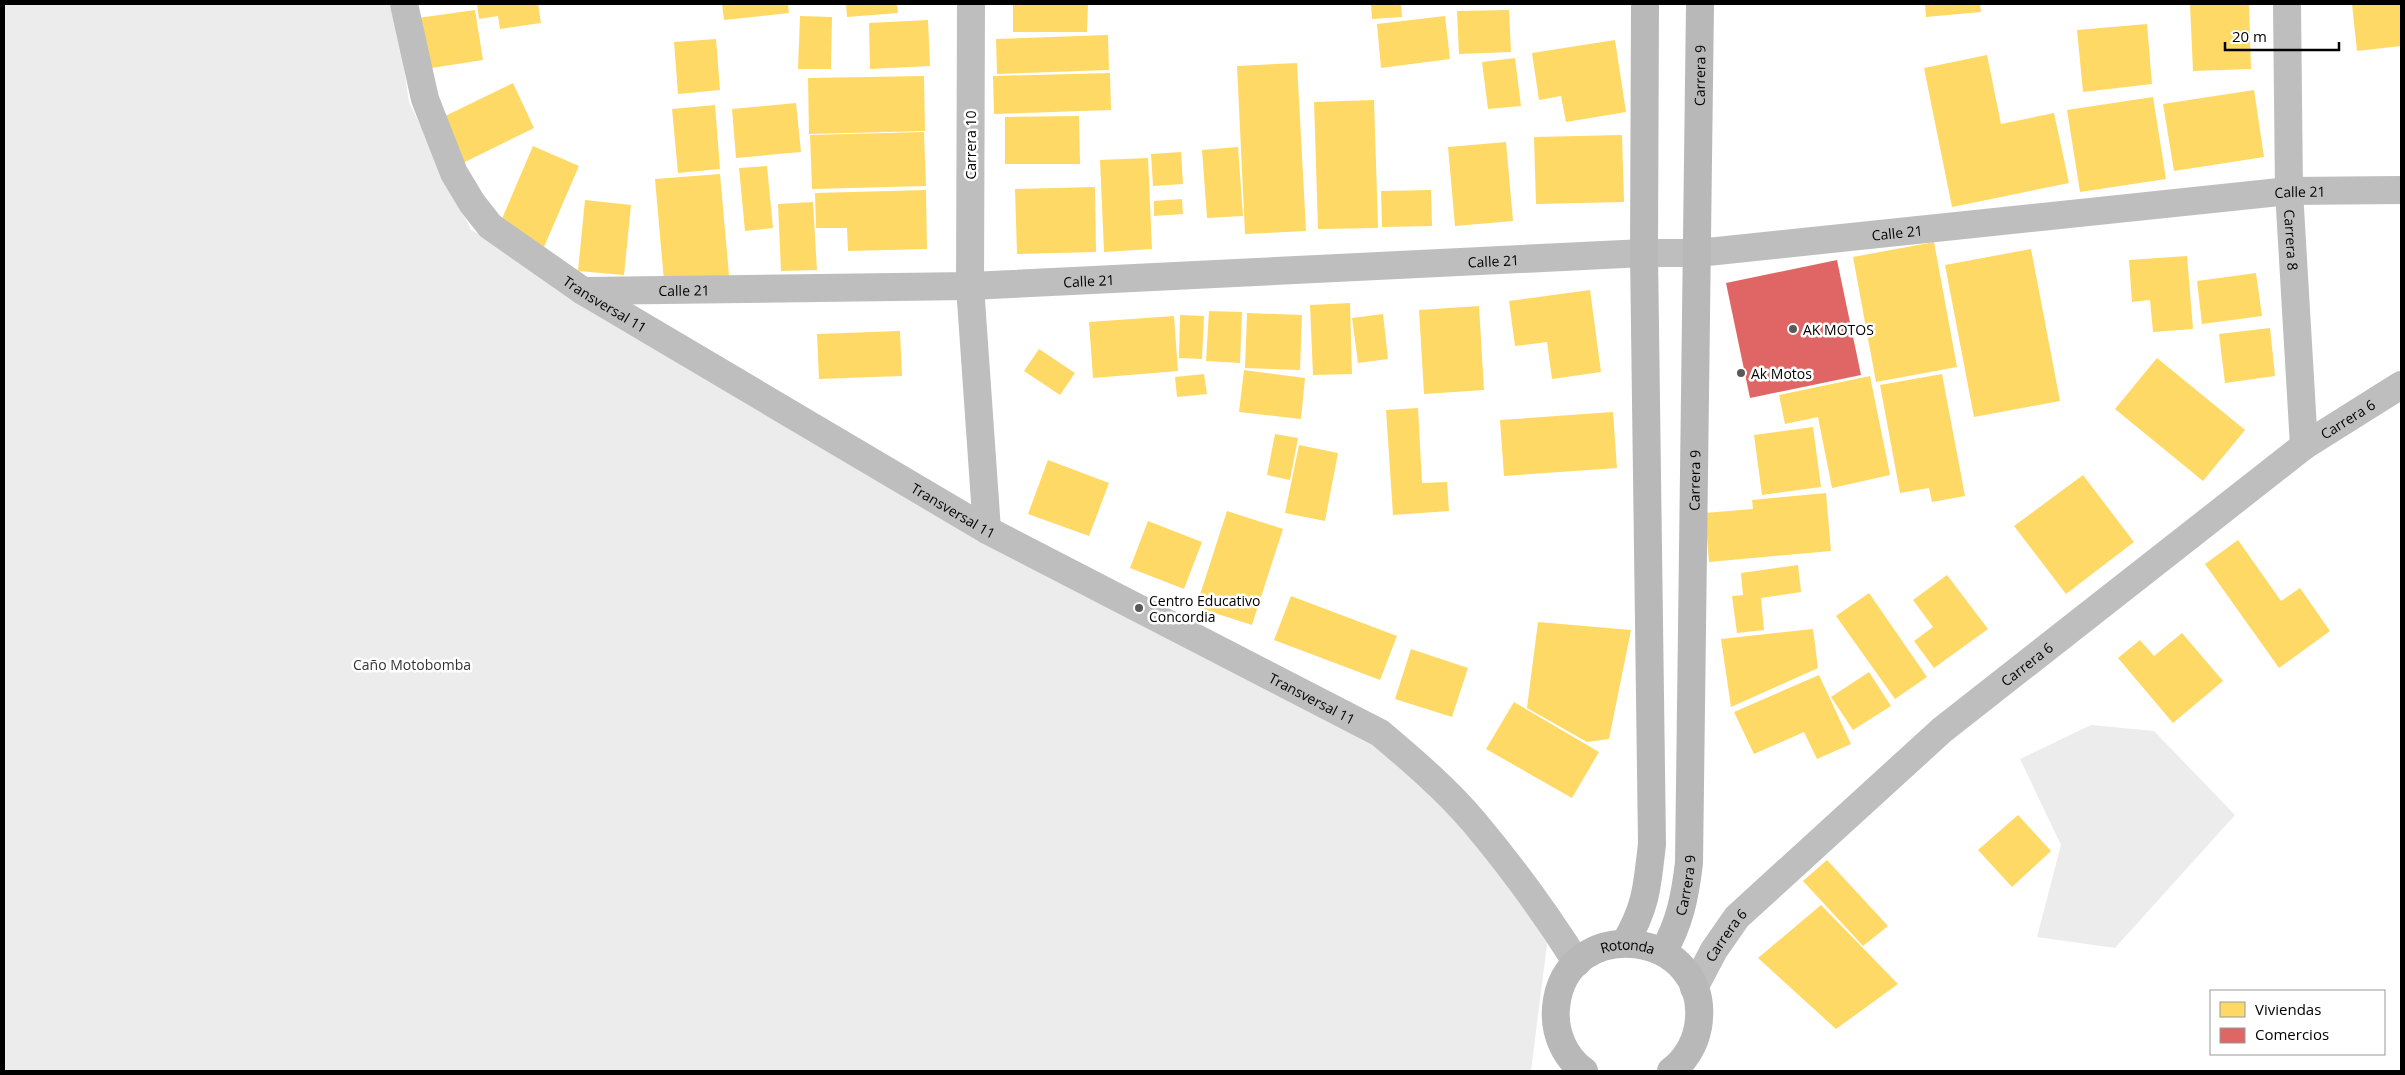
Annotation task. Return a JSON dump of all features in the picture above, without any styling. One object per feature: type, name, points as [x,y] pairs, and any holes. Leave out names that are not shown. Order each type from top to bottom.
[{"type":"street","name":"Transversal 11","points":[[404,4],[425,99],[454,173],[472,203],[490,226],[582,291],[986,530],[1380,733],[1426,772],[1474,821],[1550,921],[1577,963]]},
{"type":"street","name":"Carrera 10","points":[[971,4],[970,286],[986,530]]},
{"type":"street","points":[[1625,943],[1638,920],[1646,898],[1652,844],[1644,253],[1645,4]]},
{"type":"street","name":"Carrera 9","points":[[1663,952],[1675,932],[1690,863],[1700,4]]},
{"type":"street","name":"Carrera 8","points":[[2287,4],[2289,191],[2304,446]]},
{"type":"street","name":"Calle 21","points":[[582,291],[970,286],[1644,253],[1698,253],[2289,191],[2401,190]]},
{"type":"street","name":"Carrera 6","points":[[1694,988],[1714,950],[1737,917],[1942,730],[2304,446],[2401,385]]},
{"type":"street","name":"Rotonda","points":[[1584,1071],[1570,1058],[1562,1045],[1555,1016],[1561,987],[1567,974],[1577,963],[1604,946],[1625,943],[1645,944],[1663,952],[1682,967],[1694,988],[1700,1010],[1697,1033],[1694,1043],[1678,1068]]},
{"type":"green space","name":"Caño Motobomba","points":[[4,4],[394,4],[409,102],[471,230],[1380,733],[1550,921],[1531,1071],[4,1071]]},
{"type":"green space","points":[[2091,725],[2154,731],[2235,815],[2115,948],[2037,937],[2061,845],[2020,759]]},
{"type":"building: Viviendas","points":[[477,4],[538,4],[541,23],[500,29],[498,16],[479,19]]},
{"type":"building: Viviendas","points":[[722,4],[788,4],[789,13],[724,20]]},
{"type":"building: Viviendas","points":[[846,4],[897,4],[898,13],[847,17]]},
{"type":"building: Viviendas","points":[[1013,4],[1088,4],[1087,32],[1013,32]]},
{"type":"building: Viviendas","points":[[1371,4],[1401,4],[1402,17],[1372,19]]},
{"type":"building: Viviendas","points":[[1925,4],[1980,4],[1981,12],[1926,17]]},
{"type":"building: Viviendas","points":[[2190,4],[2249,4],[2251,69],[2193,71]]},
{"type":"building: Viviendas","points":[[2352,4],[2401,4],[2401,46],[2357,51]]},
{"type":"building: Viviendas","points":[[475,10],[483,60],[425,69],[418,18]]},
{"type":"building: Viviendas","points":[[1509,10],[1511,52],[1459,54],[1457,11]]},
{"type":"building: Viviendas","points":[[800,16],[832,17],[831,69],[798,69]]},
{"type":"building: Viviendas","points":[[1445,16],[1450,59],[1381,68],[1377,24]]},
{"type":"building: Viviendas","points":[[928,20],[930,66],[870,69],[869,23]]},
{"type":"building: Viviendas","points":[[2147,24],[2152,84],[2083,92],[2077,30]]},
{"type":"building: Viviendas","points":[[1108,35],[1109,70],[997,74],[996,39]]},
{"type":"building: Viviendas","points":[[716,39],[720,90],[678,94],[674,42]]},
{"type":"building: Viviendas","points":[[1615,40],[1626,112],[1566,122],[1561,96],[1539,100],[1532,53]]},
{"type":"building: Viviendas","points":[[1987,55],[2001,124],[2054,113],[2069,183],[1952,207],[1924,68]]},
{"type":"building: Viviendas","points":[[1515,58],[1521,106],[1488,109],[1482,62]]},
{"type":"building: Viviendas","points":[[1297,63],[1306,231],[1245,234],[1237,66]]},
{"type":"building: Viviendas","points":[[1110,73],[1111,110],[994,114],[993,76]]},
{"type":"building: Viviendas","points":[[924,76],[925,131],[809,134],[808,78]]},
{"type":"building: Viviendas","points":[[513,83],[534,128],[463,163],[441,118]]},
{"type":"building: Viviendas","points":[[2254,90],[2264,157],[2174,171],[2163,104]]},
{"type":"building: Viviendas","points":[[2153,97],[2166,179],[2080,192],[2067,110]]},
{"type":"building: Viviendas","points":[[1374,100],[1378,228],[1318,229],[1314,102]]},
{"type":"building: Viviendas","points":[[796,103],[801,152],[736,158],[732,109]]},
{"type":"building: Viviendas","points":[[715,105],[720,169],[678,173],[672,109]]},
{"type":"building: Viviendas","points":[[1079,116],[1080,164],[1005,164],[1005,117]]},
{"type":"building: Viviendas","points":[[924,132],[926,186],[812,189],[810,135]]},
{"type":"building: Viviendas","points":[[1622,135],[1624,202],[1536,204],[1534,137]]},
{"type":"building: Viviendas","points":[[1506,142],[1513,221],[1455,226],[1448,147]]},
{"type":"building: Viviendas","points":[[533,146],[579,166],[544,247],[498,228]]},
{"type":"building: Viviendas","points":[[1238,147],[1243,216],[1207,218],[1202,150]]},
{"type":"building: Viviendas","points":[[1181,152],[1183,184],[1153,186],[1151,154]]},
{"type":"building: Viviendas","points":[[1148,158],[1152,249],[1104,252],[1100,160]]},
{"type":"building: Viviendas","points":[[767,166],[773,228],[745,231],[739,168]]},
{"type":"building: Viviendas","points":[[720,174],[729,275],[664,281],[655,179]]},
{"type":"building: Viviendas","points":[[1095,187],[1096,252],[1017,254],[1015,189]]},
{"type":"building: Viviendas","points":[[926,190],[927,249],[848,251],[847,228],[816,228],[815,193]]},
{"type":"building: Viviendas","points":[[1431,190],[1432,226],[1382,227],[1381,191]]},
{"type":"building: Viviendas","points":[[1182,199],[1183,214],[1154,216],[1154,201]]},
{"type":"building: Viviendas","points":[[585,200],[631,205],[624,275],[578,271]]},
{"type":"building: Viviendas","points":[[813,202],[817,270],[781,271],[778,204]]},
{"type":"building: Viviendas","points":[[1934,242],[1957,367],[1876,382],[1853,257]]},
{"type":"building: Viviendas","points":[[2031,249],[2060,401],[1974,417],[1945,265]]},
{"type":"building: Viviendas","points":[[2187,256],[2193,329],[2153,332],[2150,300],[2132,302],[2129,260]]},
{"type":"building: Viviendas","points":[[2256,273],[2262,316],[2202,324],[2197,281]]},
{"type":"building: Viviendas","points":[[1590,290],[1601,372],[1552,379],[1547,342],[1515,346],[1509,301]]},
{"type":"building: Viviendas","points":[[1350,303],[1352,374],[1313,375],[1310,305]]},
{"type":"building: Viviendas","points":[[1479,306],[1484,390],[1424,394],[1419,310]]},
{"type":"building: Viviendas","points":[[1209,311],[1242,312],[1240,363],[1206,361]]},
{"type":"building: Viviendas","points":[[1247,313],[1302,315],[1300,370],[1245,368]]},
{"type":"building: Viviendas","points":[[1383,314],[1388,359],[1358,363],[1352,318]]},
{"type":"building: Viviendas","points":[[1180,315],[1204,316],[1202,359],[1179,358]]},
{"type":"building: Viviendas","points":[[1174,316],[1178,371],[1093,378],[1089,322]]},
{"type":"building: Viviendas","points":[[2270,328],[2275,376],[2225,383],[2219,334]]},
{"type":"building: Viviendas","points":[[900,331],[902,376],[819,379],[817,334]]},
{"type":"building: Viviendas","points":[[1039,349],[1075,373],[1060,395],[1024,371]]},
{"type":"building: Viviendas","points":[[2157,358],[2245,430],[2203,481],[2115,409]]},
{"type":"building: Viviendas","points":[[1244,370],[1305,378],[1301,419],[1239,412]]},
{"type":"building: Viviendas","points":[[1204,374],[1207,394],[1177,397],[1175,377]]},
{"type":"building: Viviendas","points":[[1942,374],[1965,496],[1932,502],[1929,488],[1900,493],[1880,385]]},
{"type":"building: Viviendas","points":[[1870,376],[1890,475],[1832,488],[1818,417],[1785,424],[1779,395]]},
{"type":"building: Viviendas","points":[[1418,408],[1422,483],[1447,482],[1449,511],[1393,515],[1386,410]]},
{"type":"building: Viviendas","points":[[1613,412],[1617,468],[1504,476],[1500,420]]},
{"type":"building: Viviendas","points":[[1813,427],[1821,487],[1762,495],[1754,435]]},
{"type":"building: Viviendas","points":[[1275,434],[1298,438],[1290,480],[1267,475]]},
{"type":"building: Viviendas","points":[[1299,445],[1338,453],[1325,521],[1285,513]]},
{"type":"building: Viviendas","points":[[1048,460],[1109,483],[1089,536],[1028,514]]},
{"type":"building: Viviendas","points":[[2083,475],[2134,542],[2066,594],[2014,526]]},
{"type":"building: Viviendas","points":[[1826,493],[1831,551],[1709,562],[1705,513],[1753,509],[1752,500]]},
{"type":"building: Viviendas","points":[[1227,511],[1283,529],[1252,625],[1196,607]]},
{"type":"building: Viviendas","points":[[1148,521],[1202,542],[1184,589],[1130,568]]},
{"type":"building: Viviendas","points":[[2238,540],[2281,601],[2300,588],[2330,631],[2279,668],[2205,564]]},
{"type":"building: Viviendas","points":[[1798,565],[1801,592],[1761,598],[1764,630],[1737,633],[1732,596],[1743,595],[1741,573]]},
{"type":"building: Viviendas","points":[[1947,575],[1988,629],[1934,668],[1914,641],[1933,627],[1913,600]]},
{"type":"building: Viviendas","points":[[1869,593],[1927,677],[1895,699],[1836,616]]},
{"type":"building: Viviendas","points":[[1291,596],[1397,636],[1380,680],[1274,640]]},
{"type":"building: Viviendas","points":[[1538,622],[1631,630],[1609,739],[1587,742],[1527,708]]},
{"type":"building: Viviendas","points":[[1813,629],[1818,668],[1731,707],[1721,639]]},
{"type":"building: Viviendas","points":[[2182,633],[2223,681],[2173,723],[2118,658],[2140,640],[2154,656]]},
{"type":"building: Viviendas","points":[[1411,649],[1468,668],[1452,717],[1395,699]]},
{"type":"building: Viviendas","points":[[1869,672],[1891,706],[1853,730],[1831,697]]},
{"type":"building: Viviendas","points":[[1819,675],[1851,744],[1817,759],[1804,732],[1754,754],[1734,712]]},
{"type":"building: Viviendas","points":[[1514,702],[1599,752],[1572,798],[1486,749]]},
{"type":"building: Viviendas","points":[[2018,815],[2051,851],[2012,887],[1978,850]]},
{"type":"building: Viviendas","points":[[1827,860],[1888,926],[1863,946],[1803,881]]},
{"type":"building: Viviendas","points":[[1821,905],[1898,984],[1836,1029],[1758,958]]},
{"type":"building: Comercios","name":"AK MOTOS","points":[[1837,260],[1861,375],[1750,398],[1726,283]]},
{"type":"place","name":"AK MOTOS","points":[[1793,329]]},
{"type":"place","name":"Ak Motos","points":[[1741,373]]},
{"type":"place","name":"Centro Educativo Concordia","points":[[1139,608]]}]
